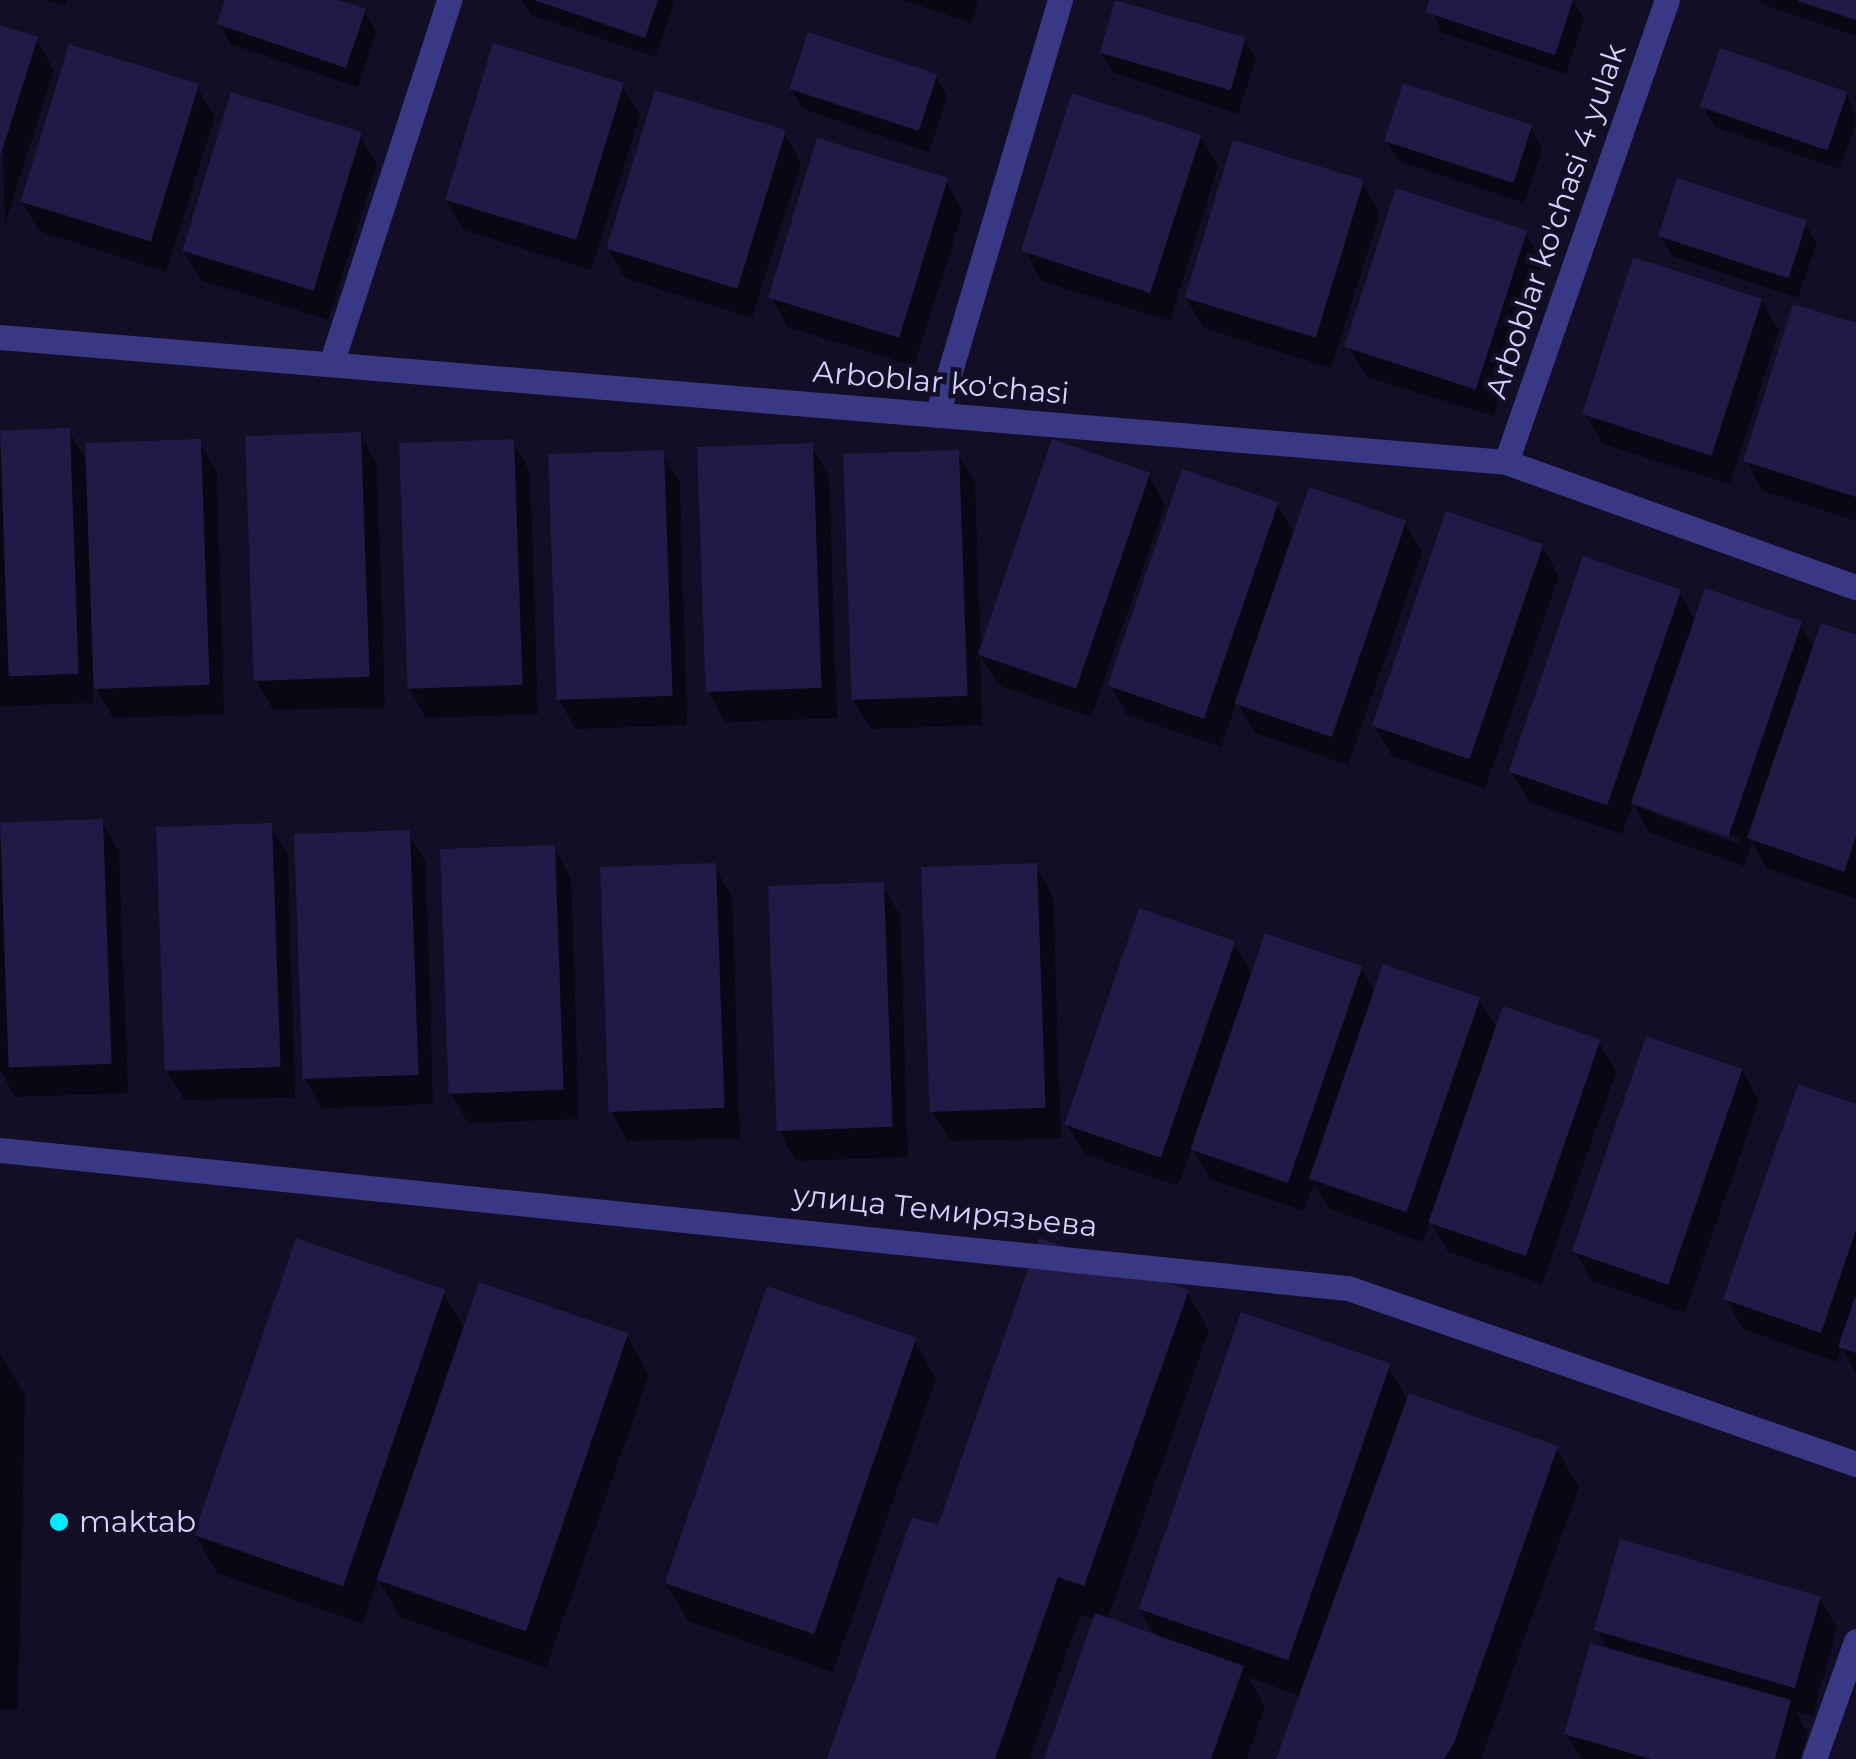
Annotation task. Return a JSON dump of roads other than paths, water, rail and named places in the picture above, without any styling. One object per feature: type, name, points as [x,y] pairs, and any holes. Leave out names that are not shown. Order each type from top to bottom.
[{"type":"street","points":[[331,364],[449,0]]},
{"type":"street","points":[[936,415],[1060,0]]},
{"type":"street","name":"Arboblar ko'chasi 4 yulak","points":[[1506,462],[1667,0]]},
{"type":"street","name":"Arboblar ko'chasi","points":[[0,337],[1506,462],[1856,587]]},
{"type":"street","name":"улица Темирязьева","points":[[0,1150],[1348,1288],[1856,1464]]},
{"type":"street","points":[[1814,1759],[1856,1642]]},
{"type":"place","name":"maktab","points":[[59,1522]]}]
